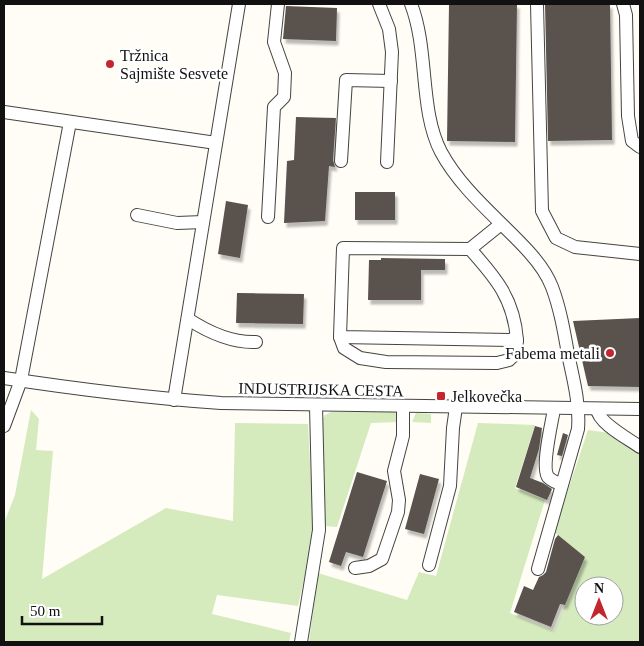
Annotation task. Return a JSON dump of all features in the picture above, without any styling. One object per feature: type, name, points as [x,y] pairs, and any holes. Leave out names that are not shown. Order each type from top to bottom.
[{"type":"street","points":[[174,400],[239,4]]},
{"type":"street","points":[[268,217],[274,107],[284,97],[285,81],[285,73],[274,42],[278,4]]},
{"type":"street","points":[[379,4],[389,29],[392,52],[387,162]]},
{"type":"street","points":[[411,4],[419,31],[432,126],[436,141],[449,166],[536,261],[552,287],[562,323],[579,409],[578,429],[538,569]]},
{"type":"street","points":[[537,4],[542,211],[556,238],[576,247],[640,254]]},
{"type":"street","points":[[623,4],[626,15],[628,116],[632,141],[640,147]]},
{"type":"street","points":[[341,161],[346,80],[391,82]]},
{"type":"street","points":[[4,112],[216,144]]},
{"type":"street","points":[[4,426],[21,380],[70,122]]},
{"type":"street","points":[[137,215],[177,223],[204,222]]},
{"type":"street","points":[[470,248],[494,275],[506,294],[516,323],[517,340],[516,354],[509,360],[498,364],[386,362],[360,358],[344,348],[340,337],[343,248],[470,248],[501,224]]},
{"type":"street","points":[[188,319],[203,329],[218,335],[243,343],[256,342]]},
{"type":"street","points":[[340,337],[517,340]]},
{"type":"street","name":"INDUSTRIJSKA CESTA","points":[[4,378],[174,400],[221,403],[316,406],[640,409]]},
{"type":"street","points":[[301,642],[319,530],[316,406]]},
{"type":"street","points":[[355,568],[369,566],[382,559],[398,512],[399,500],[394,471],[402,436],[402,406]]},
{"type":"street","points":[[429,565],[450,486],[456,407]]},
{"type":"street","points":[[554,409],[546,466],[548,477],[562,484]]},
{"type":"street","points":[[597,409],[604,422],[640,447]]},
{"type":"green space","points":[[31,410],[39,419],[36,450],[53,451],[42,579],[166,508],[233,521],[235,423],[308,424],[314,536],[298,606],[217,595],[212,614],[291,633],[289,642],[4,642],[4,523],[15,495]]},
{"type":"green space","points":[[331,412],[395,412],[398,414],[398,422],[371,423],[337,527],[324,526],[322,420],[325,415]]},
{"type":"green space","points":[[416,413],[431,414],[431,423],[412,422]]},
{"type":"green space","points":[[478,423],[535,425],[515,488],[545,500],[510,613],[554,631],[574,583],[574,626],[624,626],[624,576],[577,576],[585,557],[554,532],[588,430],[609,433],[640,454],[640,642],[309,642],[318,573],[407,600],[419,572],[436,576]]},
{"type":"building","points":[[449,4],[517,4],[515,142],[447,141]]},
{"type":"building","points":[[545,4],[610,4],[612,140],[548,141]]},
{"type":"building","points":[[286,6],[337,8],[336,41],[283,39]]},
{"type":"building","points":[[296,117],[336,118],[333,160],[335,167],[329,166],[325,221],[284,223],[287,161],[294,160]]},
{"type":"building","points":[[355,192],[395,192],[395,220],[355,220]]},
{"type":"building","points":[[226,201],[248,205],[240,258],[218,254]]},
{"type":"building","points":[[381,258],[445,259],[445,270],[421,270],[421,300],[368,300],[369,260],[381,260]]},
{"type":"building","points":[[237,293],[304,294],[303,324],[236,323]]},
{"type":"building","name":"Fabema metali","points":[[640,318],[640,387],[588,386],[573,321]]},
{"type":"building","points":[[535,426],[542,428],[539,449],[530,478],[552,489],[547,500],[516,487]]},
{"type":"building","points":[[563,433],[568,435],[562,456],[557,455]]},
{"type":"building","points":[[357,472],[387,481],[363,557],[346,552],[341,566],[329,562]]},
{"type":"building","points":[[420,474],[439,479],[424,534],[405,529]]},
{"type":"building","points":[[558,535],[585,557],[577,576],[574,576],[574,583],[565,605],[560,604],[551,627],[514,612],[524,586],[533,590],[539,577],[546,572],[555,539]]},
{"type":"place","name":"Tržnica Sajmište Sesvete","points":[[110,64]]},
{"type":"place","name":"Fabema metali","points":[[610,353]]},
{"type":"place","name":"Jelkovečka","points":[[441,396]]}]
